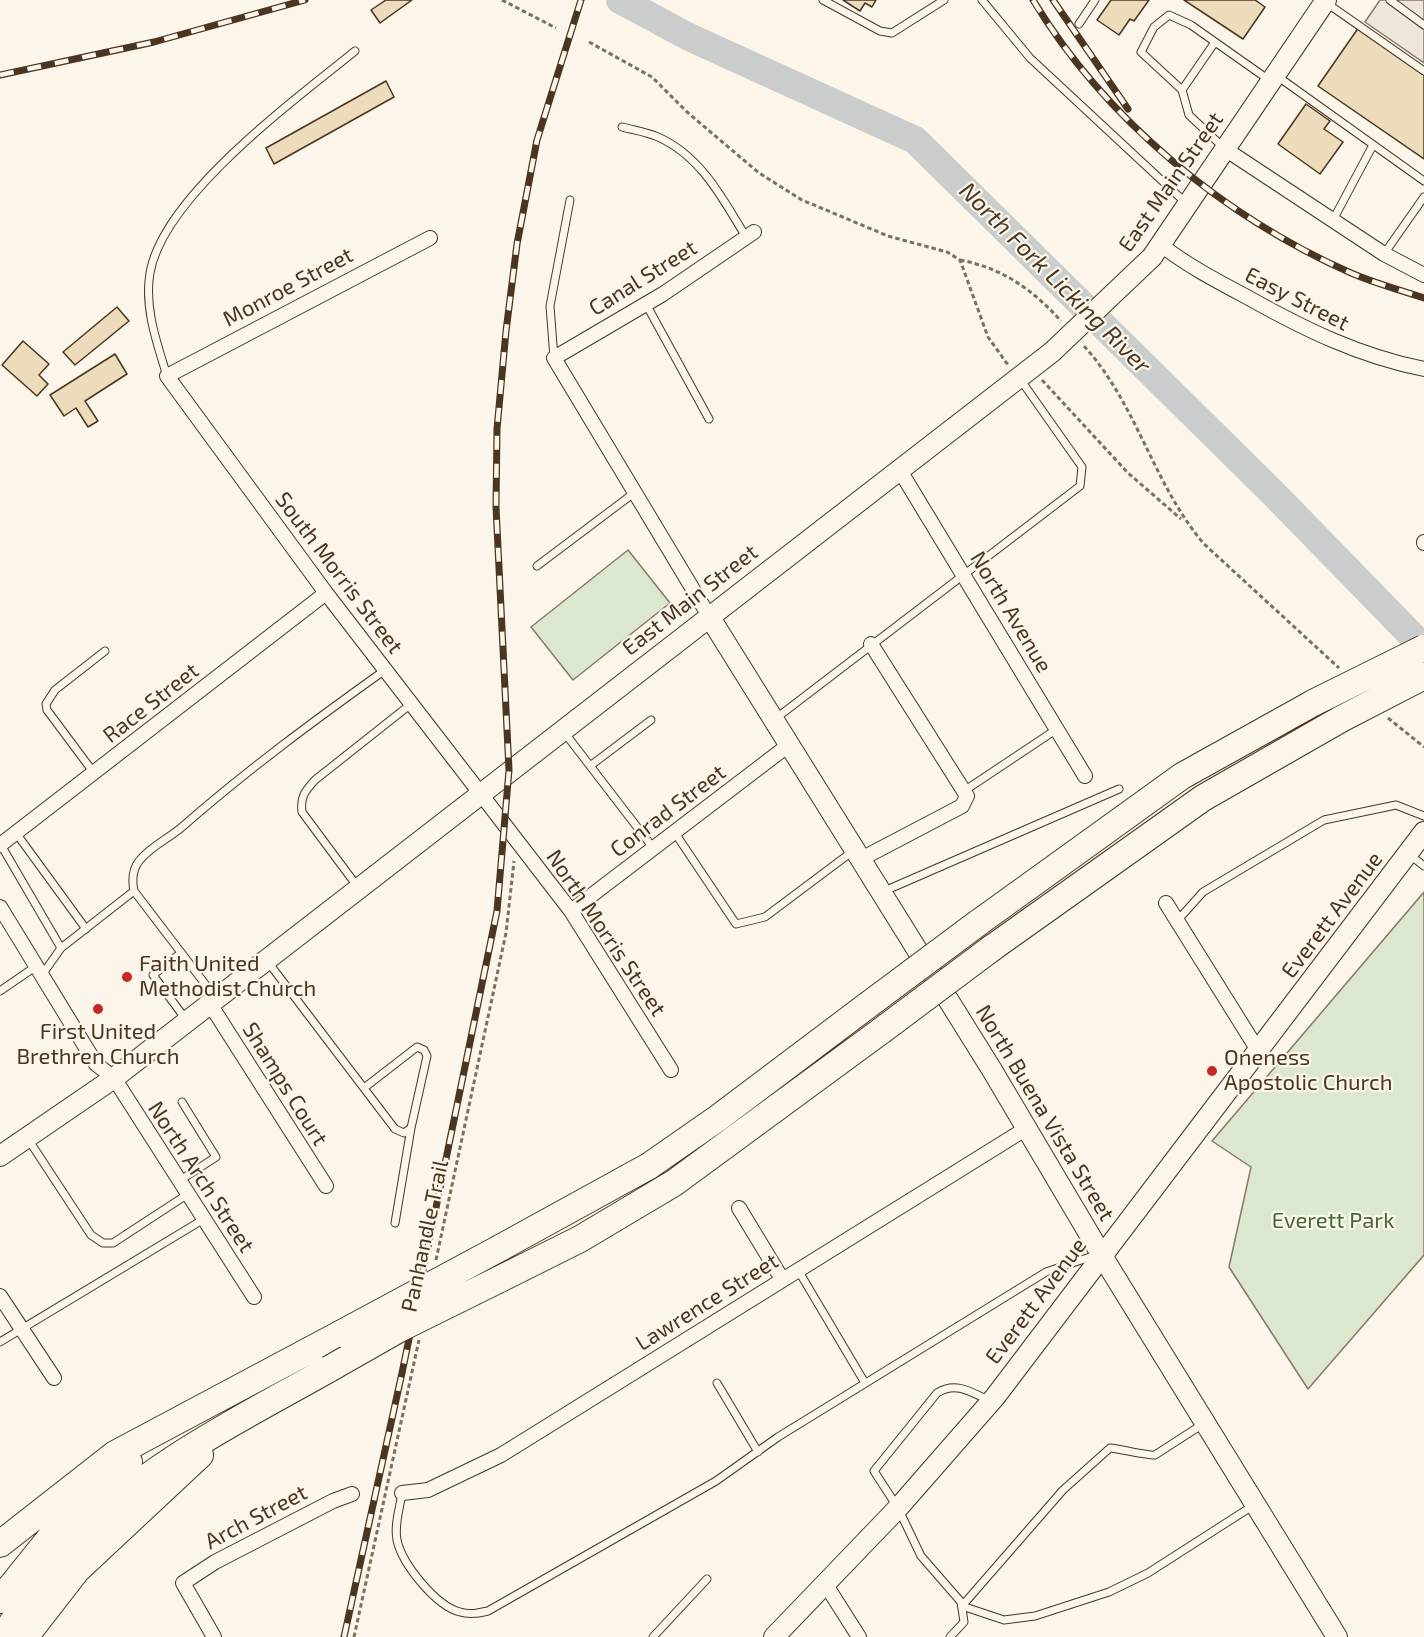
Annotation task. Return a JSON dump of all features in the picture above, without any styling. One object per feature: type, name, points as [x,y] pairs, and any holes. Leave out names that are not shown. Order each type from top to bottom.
[{"type":"highway","points":[[0,1544],[115,1454],[649,1166],[718,1118],[978,923],[1182,776],[1315,702],[1424,648]]},
{"type":"highway","points":[[3,1637],[73,1541],[150,1476],[235,1422],[401,1328],[580,1239],[674,1183],[992,948],[1203,798],[1341,719],[1424,676]]},
{"type":"highway","points":[[25,1637],[77,1570],[235,1422]]},
{"type":"highway","points":[[0,1600],[58,1528],[167,1428]]},
{"type":"street","name":"East Main Street","points":[[0,1156],[114,1078],[1052,352],[1156,251],[1324,0]]},
{"type":"street","points":[[1226,149],[1384,254],[1424,276]]},
{"type":"street","name":"Canal Street","points":[[554,358],[646,304],[750,235]]},
{"type":"street","name":"Monroe Street","points":[[167,376],[340,283],[430,238]]},
{"type":"street","name":"Easy Street","points":[[1156,251],[1184,263],[1298,326],[1354,351],[1424,369]]},
{"type":"street","points":[[554,358],[709,616]]},
{"type":"street","name":"South Morris Street","points":[[167,376],[326,593],[480,794]]},
{"type":"street","name":"North Avenue","points":[[899,469],[1086,776]]},
{"type":"street","name":"Race Street","points":[[0,845],[326,593]]},
{"type":"street","name":"North Buena Vista Street","points":[[709,616],[776,720],[1028,1128],[1101,1254],[1337,1637]]},
{"type":"street","points":[[858,854],[962,806],[967,796],[871,644]]},
{"type":"street","name":"Conrad Street","points":[[571,911],[790,744]]},
{"type":"street","name":"North Morris Street","points":[[480,794],[571,911],[671,1070]]},
{"type":"street","name":"Everett Avenue","points":[[774,1637],[898,1508],[991,1402],[1101,1254],[1259,1053],[1424,832]]},
{"type":"street","points":[[1166,903],[1259,1053]]},
{"type":"street","name":"North Arch Street","points":[[0,907],[96,1064],[114,1078],[254,1298]]},
{"type":"street","name":"Shamps Court","points":[[213,1001],[326,1186]]},
{"type":"street","name":"Lawrence Street","points":[[402,1493],[428,1490],[501,1455],[1028,1128]]},
{"type":"street","points":[[739,1208],[782,1279]]},
{"type":"street","points":[[0,1296],[54,1378]]},
{"type":"street","name":"Arch Street","points":[[214,1637],[183,1583],[216,1562],[333,1501],[352,1494]]},
{"type":"street","points":[[826,1585],[859,1637]]},
{"type":"lane","points":[[823,0],[880,31],[892,33],[944,0]]},
{"type":"lane","points":[[982,0],[1030,58],[1187,205]]},
{"type":"lane","points":[[1079,24],[1095,0]]},
{"type":"lane","points":[[1324,0],[1424,71]]},
{"type":"lane","points":[[1390,0],[1424,25]]},
{"type":"lane","points":[[1226,149],[1189,115],[1182,90],[1141,52],[1154,27],[1169,15],[1191,25],[1273,78],[1424,181]]},
{"type":"lane","points":[[1182,90],[1215,42]]},
{"type":"lane","points":[[167,376],[155,337],[150,310],[150,274],[165,232],[187,200],[207,180],[279,113],[355,51]]},
{"type":"lane","points":[[622,127],[658,137],[690,157],[718,190],[750,235]]},
{"type":"lane","points":[[1333,220],[1373,145]]},
{"type":"lane","points":[[1384,254],[1424,197]]},
{"type":"lane","points":[[554,358],[550,306],[570,200]]},
{"type":"lane","points":[[646,304],[709,419]]},
{"type":"lane","points":[[776,720],[963,573],[1080,486],[1082,467],[1025,373]]},
{"type":"lane","points":[[537,566],[634,493]]},
{"type":"lane","points":[[94,773],[46,710],[46,704],[55,690],[105,651]]},
{"type":"lane","points":[[213,1001],[181,953],[134,891],[132,881],[137,863],[150,849],[175,832],[280,745],[385,669]]},
{"type":"lane","points":[[359,888],[302,812],[300,802],[304,792],[315,780],[411,705]]},
{"type":"lane","points":[[590,766],[651,720]]},
{"type":"lane","points":[[964,791],[1057,729]]},
{"type":"lane","points":[[562,730],[654,849]]},
{"type":"lane","points":[[881,893],[1119,789]]},
{"type":"lane","points":[[1177,921],[1203,892],[1324,820],[1396,805],[1424,816]]},
{"type":"lane","points":[[16,833],[86,929]]},
{"type":"lane","points":[[675,833],[736,924],[765,917],[858,854]]},
{"type":"lane","points":[[0,845],[61,948]]},
{"type":"lane","points":[[1408,854],[1424,866]]},
{"type":"lane","points":[[0,991],[49,969],[61,948],[134,891]]},
{"type":"lane","points":[[181,953],[153,975],[188,1021]]},
{"type":"lane","points":[[266,960],[396,1129],[404,1133],[411,1128]]},
{"type":"lane","points":[[364,1088],[417,1047],[424,1050],[427,1056],[411,1128],[395,1223]]},
{"type":"lane","points":[[179,1181],[216,1157],[182,1102]]},
{"type":"lane","points":[[27,1137],[91,1235],[103,1243],[113,1243],[188,1194]]},
{"type":"lane","points":[[0,1342],[204,1219]]},
{"type":"lane","points":[[402,1493],[396,1537],[407,1561],[440,1602],[455,1611],[472,1614],[488,1611],[686,1499],[865,1383],[1046,1272],[1101,1254]]},
{"type":"lane","points":[[798,1270],[865,1383]]},
{"type":"lane","points":[[717,1383],[758,1452]]},
{"type":"lane","points":[[991,1402],[960,1387],[950,1386],[937,1393],[874,1471],[898,1508],[921,1556],[962,1606],[1004,1620],[1035,1616],[1109,1592],[1148,1573],[1256,1504]]},
{"type":"lane","points":[[950,1637],[964,1622],[962,1606],[1063,1490],[1110,1448],[1134,1450],[1149,1456],[1155,1455],[1206,1422]]},
{"type":"lane","points":[[653,1637],[707,1579]]},
{"type":"path","points":[[502,0],[556,28]]},
{"type":"path","points":[[589,42],[652,77],[687,112],[759,173],[802,200],[888,236],[947,252],[960,260],[984,265],[1008,275],[1063,323]]},
{"type":"path","points":[[960,260],[988,338],[1104,449],[1185,522],[1204,544],[1344,673]]},
{"type":"path","points":[[1077,339],[1099,363],[1127,408],[1162,483],[1185,522]]},
{"type":"path","points":[[1383,712],[1398,728],[1424,747]]},
{"type":"path","name":"Panhandle Trail","points":[[436,1262],[506,933],[514,871],[514,840]]},
{"type":"path","name":"Panhandle Trail","points":[[354,1637],[421,1330]]},
{"type":"green space","points":[[628,550],[670,603],[573,680],[531,627]]},
{"type":"green space","name":"Everett Park","points":[[1424,892],[1424,1255],[1308,1389],[1229,1267],[1251,1167],[1212,1141]]},
{"type":"shaded area","points":[[1380,0],[1424,0],[1424,63],[1365,22]]},
{"type":"building","points":[[386,0],[412,0],[380,23],[371,10]]},
{"type":"building","points":[[843,0],[876,0],[872,7],[865,3],[860,11]]},
{"type":"building","points":[[1111,0],[1149,0],[1134,21],[1130,19],[1119,35],[1097,20]]},
{"type":"building","points":[[1184,0],[1255,0],[1265,7],[1243,39]]},
{"type":"building","points":[[1359,27],[1424,72],[1424,159],[1318,86]]},
{"type":"building","points":[[386,81],[394,97],[274,164],[266,148]]},
{"type":"building","points":[[1306,104],[1330,121],[1324,129],[1343,142],[1320,174],[1278,144]]},
{"type":"building","points":[[117,307],[129,321],[75,365],[63,352]]},
{"type":"building","points":[[23,341],[49,364],[39,375],[48,384],[37,396],[2,365]]},
{"type":"building","points":[[115,354],[127,374],[85,401],[98,421],[88,427],[76,408],[64,416],[50,395]]},
{"type":"waterway","name":"North Fork Licking River","points":[[620,0],[689,37],[915,140],[1275,495],[1424,648]]},
{"type":"railway","points":[[0,75],[154,42],[305,0]]},
{"type":"railway","points":[[344,1637],[402,1373],[497,911],[509,770],[496,507],[497,429],[506,331],[517,244],[537,140],[581,0]]},
{"type":"railway","points":[[1033,0],[1062,44],[1095,85],[1171,160],[1214,193],[1258,223],[1304,250],[1360,277],[1424,298]]},
{"type":"railway","points":[[1053,0],[1128,109]]},
{"type":"place","name":"Faith United Methodist Church","points":[[127,977]]},
{"type":"place","name":"First United Brethren Church","points":[[98,1009]]},
{"type":"place","name":"Oneness Apostolic Church","points":[[1212,1071]]}]
